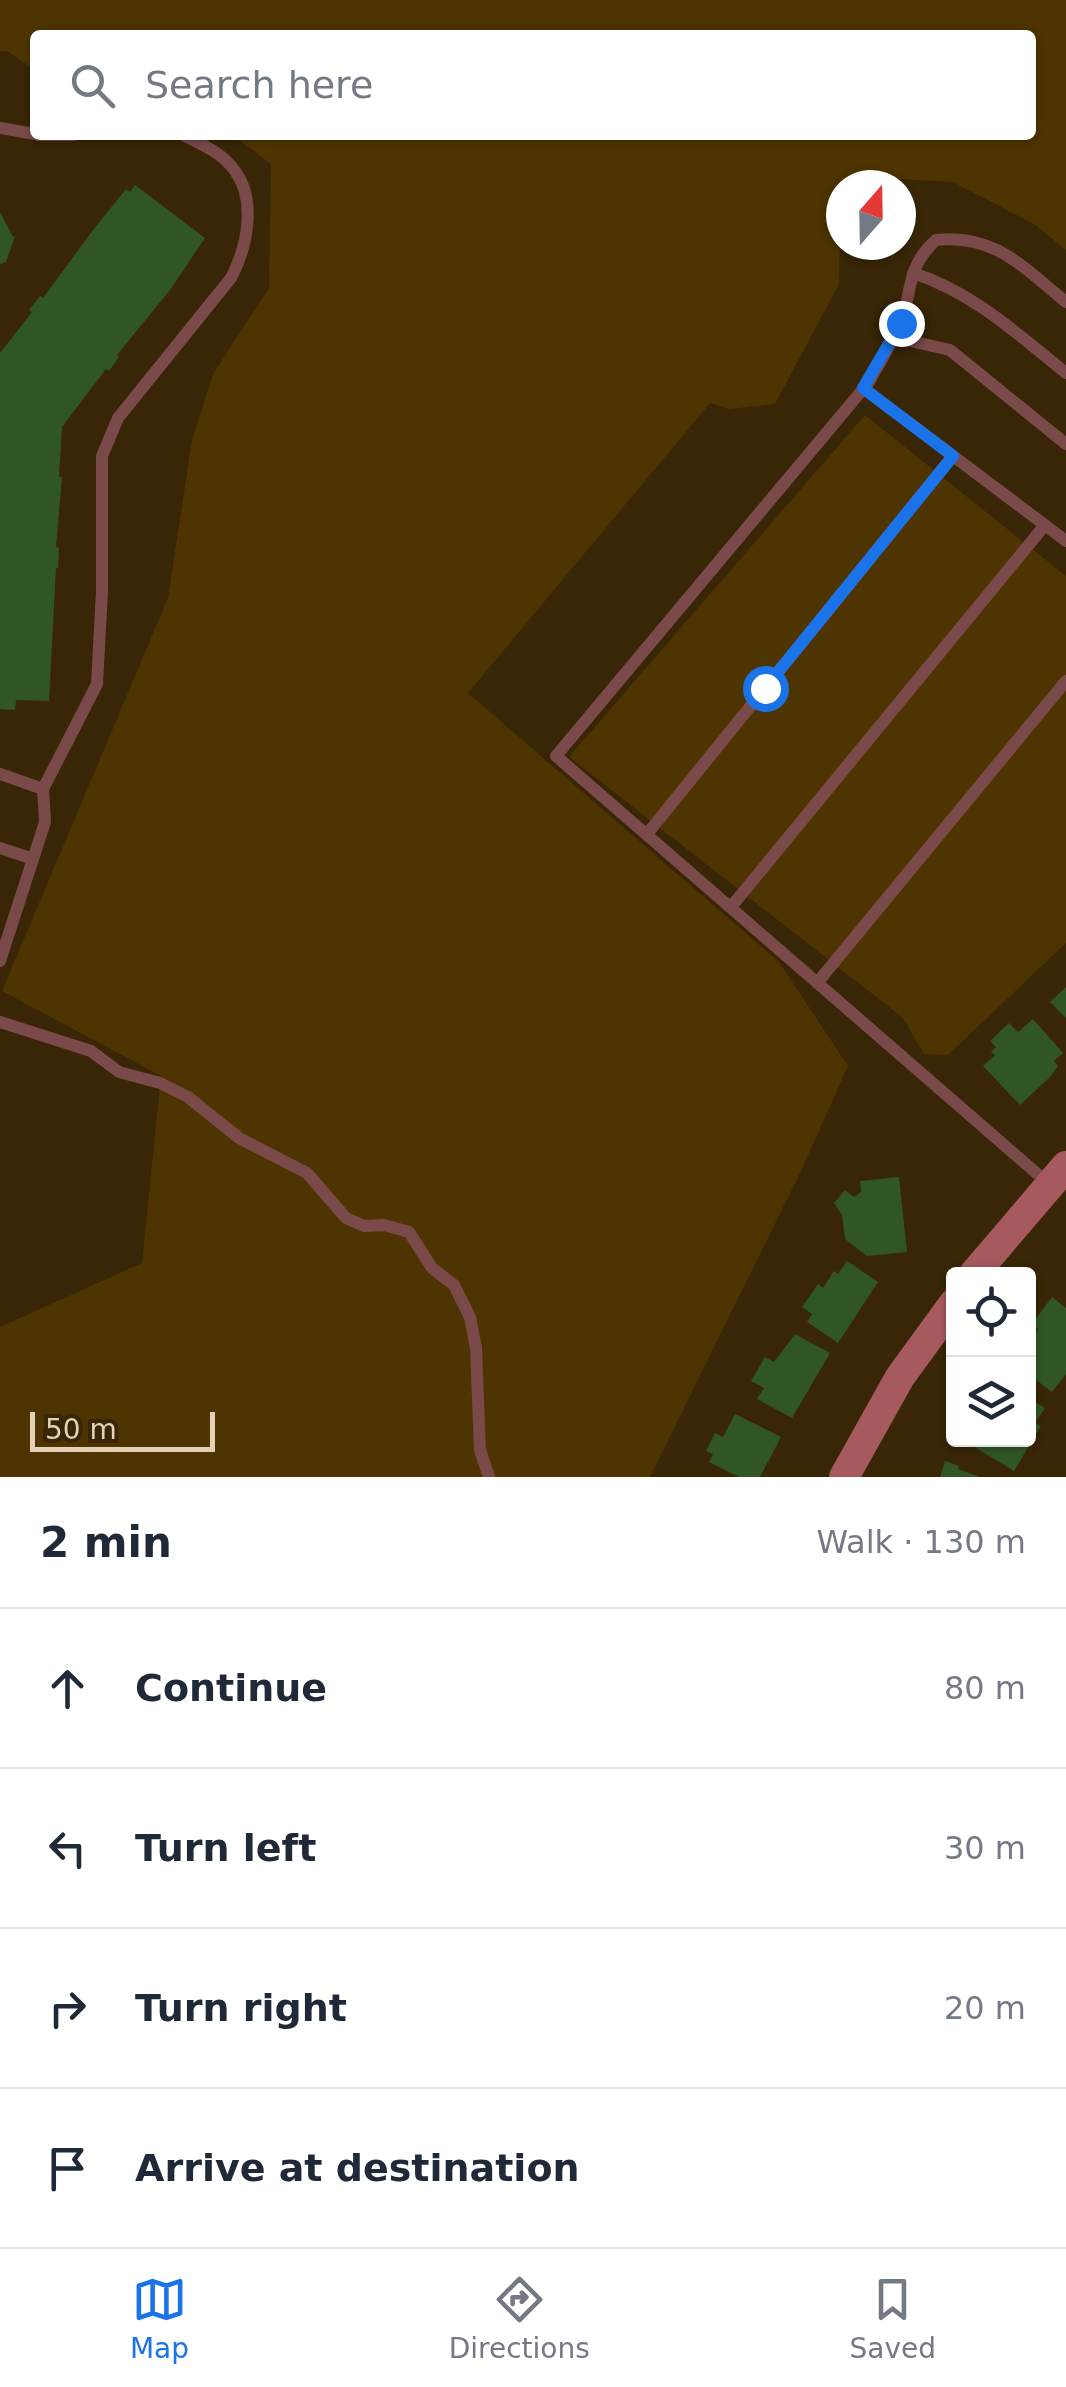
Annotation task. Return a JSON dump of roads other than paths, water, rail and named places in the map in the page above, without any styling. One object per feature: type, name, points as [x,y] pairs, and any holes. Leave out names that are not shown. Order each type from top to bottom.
[{"type":"street","points":[[980,1267],[1057,1175]]},
{"type":"street","points":[[844,1477],[900,1377],[946,1314]]},
{"type":"lane","points":[[0,128],[30,134]]},
{"type":"lane","points":[[0,961],[5,926],[45,822],[43,788],[97,684],[102,456],[108,437],[118,418],[231,278],[243,255],[247,218],[241,181],[226,160],[191,140]]},
{"type":"lane","points":[[1057,1175],[817,982],[556,756],[863,388],[901,323],[921,254],[936,240],[978,241],[1006,253],[1066,302]]},
{"type":"lane","points":[[913,273],[949,285],[979,304],[1066,372]]},
{"type":"lane","points":[[893,337],[950,350],[1066,444]]},
{"type":"lane","points":[[863,388],[1066,542]]},
{"type":"lane","points":[[647,834],[953,456]]},
{"type":"lane","points":[[730,907],[1044,525]]},
{"type":"lane","points":[[817,982],[1066,681]]},
{"type":"lane","points":[[0,774],[43,788]]},
{"type":"lane","points":[[0,848],[33,859]]},
{"type":"lane","points":[[0,1022],[91,1051],[119,1072],[160,1083],[188,1097],[239,1138],[307,1173],[346,1218],[364,1226],[384,1225],[409,1232],[432,1268],[454,1285],[470,1317],[476,1348],[480,1450],[489,1477]]}]
